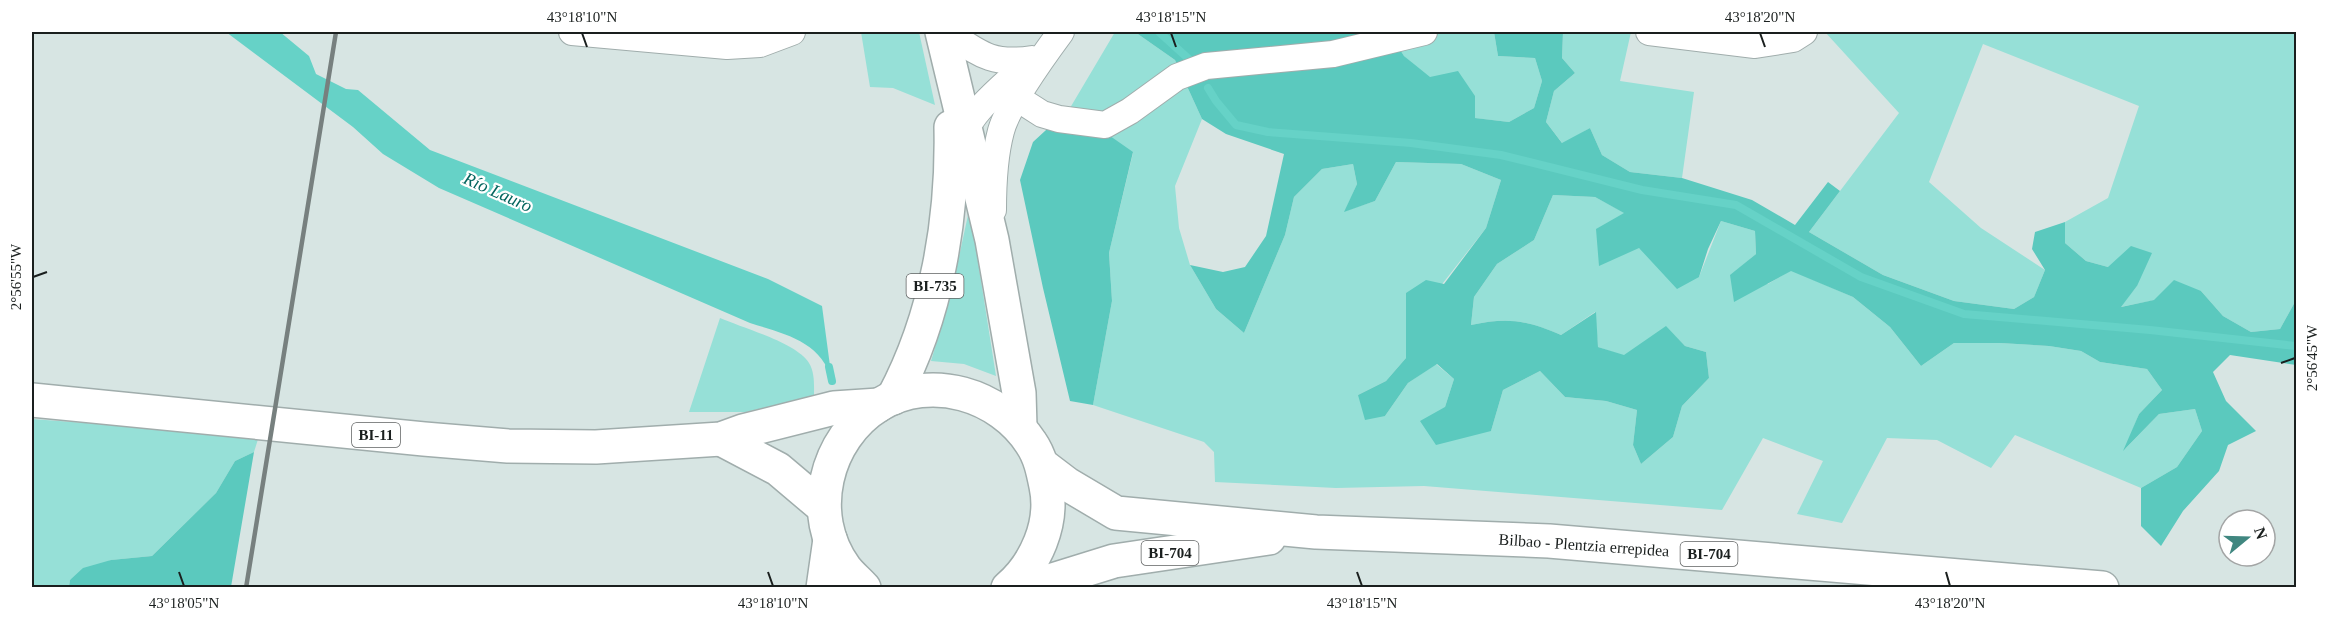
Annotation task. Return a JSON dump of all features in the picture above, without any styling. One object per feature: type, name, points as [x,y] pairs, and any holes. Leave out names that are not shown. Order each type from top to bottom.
[{"type":"main road","name":"BI-735","points":[[942,32],[992,240],[1019,393],[1020,427]]},
{"type":"main road","name":"BI-735","points":[[864,588],[845,568],[830,539],[824,507],[827,477],[837,448],[855,424],[886,401],[909,367],[934,287],[945,236],[950,168],[948,64]]},
{"type":"main road","name":"BI-735","points":[[886,401],[926,390],[961,392],[993,405],[1020,427],[1033,445],[1042,465],[1048,494],[1046,524],[1036,552],[1020,578],[1008,588]]},
{"type":"main road","name":"BI-11","points":[[32,400],[508,446],[596,447],[721,440],[743,431],[834,408],[886,401]]},
{"type":"main road","points":[[721,440],[778,469],[824,507]]},
{"type":"main road","name":"BI-704","points":[[1042,465],[1067,484],[1116,513],[1316,532]]},
{"type":"main road","name":"BI-704","points":[[1027,588],[1114,561],[1316,532]]},
{"type":"main road","name":"Bilbao - Plentzia errepidea","points":[[1316,532],[1549,541],[2102,588]]},
{"type":"main road","name":"BI-735","points":[[823,588],[830,539]]},
{"type":"street","points":[[572,32],[727,46],[760,45],[792,32]]},
{"type":"street","points":[[947,32],[983,56],[1007,61],[1047,46]]},
{"type":"street","points":[[1017,98],[1042,114],[1059,119],[1105,125],[1130,111],[1177,77],[1206,66],[1333,54],[1424,32]]},
{"type":"street","points":[[1649,32],[1755,45],[1793,39],[1804,32]]},
{"type":"street","points":[[992,240],[994,172],[1001,129],[1047,46]]},
{"type":"street","points":[[950,168],[964,131],[981,107],[1047,46]]},
{"type":"shaded area","points":[[861,32],[919,32],[935,105],[893,88],[870,87]]},
{"type":"shaded area","points":[[1115,32],[1135,32],[1175,60],[1202,119],[1175,186],[1179,228],[1190,265],[1216,309],[1244,333],[1285,235],[1294,197],[1322,169],[1353,164],[1357,184],[1345,211],[1375,201],[1396,162],[1461,164],[1501,180],[1486,228],[1407,329],[1406,358],[1386,381],[1358,395],[1385,416],[1408,383],[1436,364],[1454,379],[1445,407],[1491,431],[1503,390],[1540,371],[1565,397],[1606,401],[1637,410],[1633,445],[1641,464],[1673,437],[1682,406],[1709,378],[1706,352],[1685,346],[1666,327],[1624,356],[1598,347],[1595,312],[1561,335],[1516,321],[1495,321],[1471,325],[1474,297],[1497,264],[1534,240],[1553,195],[1595,197],[1625,213],[1639,248],[1699,277],[1721,221],[1755,231],[1756,254],[1730,276],[1768,284],[1791,270],[1853,297],[1890,327],[1921,366],[1954,343],[2000,343],[2049,346],[2081,351],[2100,362],[2147,369],[2162,390],[2139,414],[2125,449],[2159,414],[2195,409],[2202,431],[2177,467],[2141,488],[2015,435],[1991,468],[1937,440],[1887,438],[1842,523],[1797,514],[1823,461],[1763,438],[1722,510],[1424,486],[1336,488],[1215,482],[1214,452],[1204,442],[1093,405],[1112,301],[1109,253],[1133,153],[1070,108]]},
{"type":"shaded area","points":[[1135,32],[1389,32],[1404,56],[1430,77],[1458,71],[1475,96],[1475,118],[1509,122],[1534,108],[1542,81],[1535,58],[1498,56],[1494,32],[1563,32],[1562,58],[1575,73],[1554,91],[1546,122],[1562,143],[1590,128],[1602,155],[1630,172],[1682,178],[1752,200],[1795,225],[1828,182],[1840,191],[1809,232],[1883,275],[1954,301],[2014,309],[2034,297],[2045,270],[2032,249],[2035,232],[2065,222],[2065,243],[2086,261],[2108,267],[2131,246],[2152,253],[2137,286],[2121,307],[2154,300],[2174,280],[2201,291],[2223,316],[2251,332],[2280,329],[2296,300],[2296,365],[2230,355],[2213,372],[2226,401],[2256,431],[2228,445],[2219,471],[2183,511],[2161,546],[2141,526],[2141,488],[2177,467],[2202,431],[2195,409],[2159,414],[2123,451],[2139,414],[2162,390],[2147,369],[2100,362],[2081,351],[2049,346],[2000,343],[1954,343],[1921,366],[1890,327],[1853,297],[1791,271],[1734,302],[1730,275],[1756,254],[1755,231],[1721,221],[1708,249],[1699,277],[1677,289],[1639,248],[1599,266],[1596,229],[1624,213],[1595,197],[1553,195],[1534,240],[1497,264],[1474,297],[1471,325],[1495,321],[1517,321],[1561,335],[1596,312],[1598,347],[1624,355],[1666,326],[1685,346],[1706,352],[1709,378],[1682,406],[1673,437],[1641,464],[1633,445],[1637,410],[1606,401],[1565,397],[1540,371],[1503,390],[1491,431],[1436,445],[1420,421],[1445,407],[1454,379],[1437,364],[1408,383],[1385,416],[1365,420],[1358,395],[1386,381],[1406,358],[1406,293],[1426,280],[1444,284],[1486,228],[1501,180],[1461,164],[1396,162],[1375,201],[1344,212],[1357,184],[1353,164],[1322,169],[1294,197],[1285,235],[1244,333],[1216,309],[1190,265],[1223,272],[1245,267],[1266,236],[1284,154],[1226,134],[1202,119],[1175,60]]},
{"type":"shaded area","points":[[1389,32],[1494,32],[1498,56],[1535,58],[1542,81],[1534,108],[1509,122],[1474,118],[1404,56]]},
{"type":"shaded area","points":[[1563,32],[1631,32],[1620,81],[1694,92],[1682,178],[1630,172],[1602,155],[1590,128],[1563,144],[1546,122],[1554,91],[1575,73],[1562,58]]},
{"type":"shaded area","points":[[1825,32],[2296,32],[2296,300],[2280,329],[2251,332],[2223,316],[2201,291],[2120,307],[2137,286],[2108,267],[2086,261],[2065,243],[2065,222],[2108,198],[2139,106],[1983,44],[1929,182],[1981,228],[2045,270],[2034,297],[2014,309],[1954,301],[1883,275],[1809,232],[1899,113]]},
{"type":"shaded area","points":[[1070,108],[1133,152],[1109,253],[1112,301],[1093,405],[1070,401],[1020,180],[1033,142]]},
{"type":"shaded area","points":[[968,215],[971,217],[996,376],[964,364],[931,361],[951,294]]},
{"type":"shaded area","points":[[720,318],[769,337],[803,356],[812,371],[814,396],[746,412],[689,412]]},
{"type":"shaded area","points":[[32,419],[259,436],[254,452],[235,461],[216,493],[152,556],[111,560],[70,580],[69,587],[32,587]]},
{"type":"shaded area","points":[[254,452],[231,587],[69,587],[70,580],[83,568],[111,560],[152,556],[216,493],[235,461]]},
{"type":"water","points":[[226,32],[280,32],[309,56],[316,74],[346,89],[358,90],[430,150],[768,279],[822,306],[832,381],[820,357],[800,341],[750,323],[439,188],[383,154],[353,127]]},
{"type":"waterway","points":[[1159,32],[1191,61]]},
{"type":"waterway","points":[[1208,88],[1236,125],[1268,132],[1411,143],[1501,155],[1642,190],[1736,205],[1861,277],[1964,314],[2150,330],[2296,346]]},
{"type":"waterway","name":"Río Lauro","points":[[829,367],[832,381]]},
{"type":"railway","points":[[246,588],[336,32]]}]
